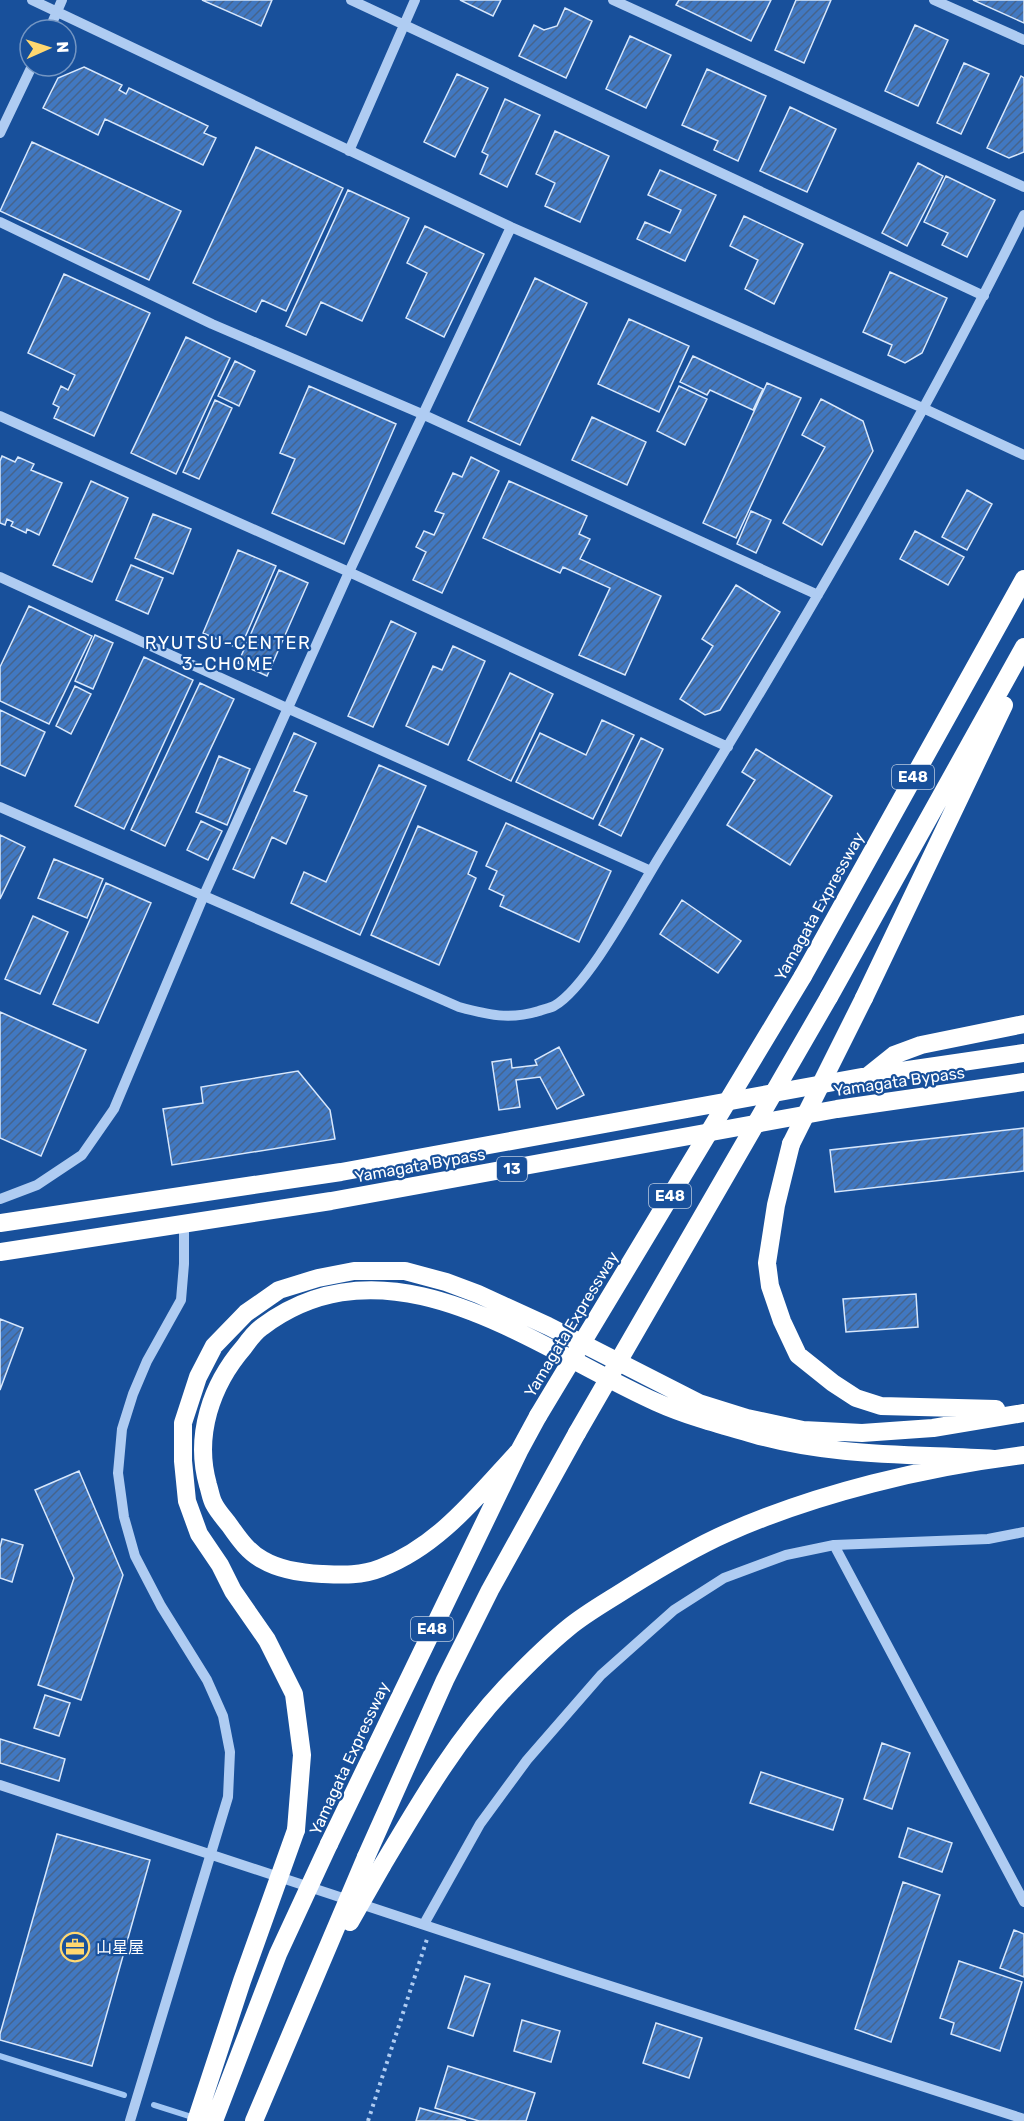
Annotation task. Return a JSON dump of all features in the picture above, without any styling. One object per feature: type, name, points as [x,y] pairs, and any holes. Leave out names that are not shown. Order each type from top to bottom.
[{"type":"highway","name":"Yamagata Expressway","points":[[214,2121],[278,1954],[519,1451],[803,976],[1024,579]]},
{"type":"highway","name":"E48","points":[[374,1862],[446,1680],[490,1590],[578,1432],[829,997],[1024,646]]},
{"type":"highway","points":[[1024,663],[864,998],[791,1144],[776,1205],[767,1263],[770,1287],[782,1321],[798,1355],[856,1398],[881,1406],[1024,1411]]},
{"type":"highway","points":[[867,1076],[894,1055],[921,1045],[1024,1024]]},
{"type":"highway","name":"Yamagata Bypass","points":[[0,1223],[341,1172],[867,1076],[1024,1053]]},
{"type":"highway","name":"Yamagata Bypass","points":[[0,1252],[184,1225],[837,1109],[1024,1082]]},
{"type":"highway","points":[[893,1102],[1024,1092]]},
{"type":"highway","points":[[196,2121],[296,1830],[302,1755],[294,1694],[267,1640],[199,1534],[187,1501],[183,1461],[183,1423],[198,1377],[214,1346],[246,1313],[279,1290],[318,1278],[354,1271],[405,1271],[447,1282],[478,1294],[548,1326],[699,1403],[747,1418],[803,1430],[862,1433],[933,1428],[1024,1411]]},
{"type":"highway","points":[[519,1451],[457,1519],[415,1551],[382,1568],[357,1576],[292,1571],[262,1560],[241,1541],[214,1503],[204,1472],[203,1445],[207,1413],[219,1382],[232,1360],[259,1328],[310,1301],[337,1293],[368,1290],[404,1294],[456,1305],[487,1317],[657,1402],[755,1435],[812,1447],[881,1454],[994,1459]]},
{"type":"highway","points":[[254,2121],[315,1981],[374,1862],[418,1804],[459,1743],[505,1688],[569,1627],[647,1577],[695,1550],[765,1517],[824,1496],[885,1481],[1024,1455]]},
{"type":"street","points":[[32,0],[511,227],[925,409],[1024,455]]},
{"type":"street","points":[[54,18],[62,0]]},
{"type":"street","points":[[351,0],[405,23],[984,296]]},
{"type":"street","points":[[349,151],[415,0]]},
{"type":"street","points":[[613,0],[1024,187]]},
{"type":"street","points":[[934,0],[1024,40]]},
{"type":"street","points":[[0,133],[26,78]]},
{"type":"street","points":[[0,807],[459,1007],[494,1016],[522,1016],[554,1006],[579,983],[602,950],[728,747],[925,409],[1024,214]]},
{"type":"street","points":[[0,222],[212,324],[422,414],[818,595]]},
{"type":"street","points":[[0,1199],[38,1185],[82,1155],[114,1109],[204,895],[349,572],[511,227]]},
{"type":"street","points":[[0,416],[349,572],[728,747]]},
{"type":"street","points":[[0,577],[651,871]]},
{"type":"street","points":[[130,2121],[228,1797],[230,1752],[223,1716],[207,1680],[161,1605],[135,1556],[124,1517],[118,1473],[122,1429],[133,1394],[147,1361],[181,1300],[184,1225]]},
{"type":"street","points":[[427,1925],[480,1824],[527,1760],[601,1675],[674,1610],[724,1578],[786,1555],[834,1545],[988,1539],[1024,1532]]},
{"type":"street","points":[[834,1545],[1024,1902]]},
{"type":"street","points":[[0,1785],[1024,2119]]},
{"type":"path","points":[[368,2121],[427,1925]]},
{"type":"building","points":[[202,0],[272,0],[261,26]]},
{"type":"building","points":[[460,0],[501,0],[493,16]]},
{"type":"building","points":[[679,0],[771,0],[751,41],[676,5]]},
{"type":"building","points":[[796,0],[831,0],[804,63],[775,50]]},
{"type":"building","points":[[973,0],[1024,0],[1024,23]]},
{"type":"building","points":[[565,8],[592,21],[566,78],[519,56],[534,25],[544,30],[557,26]]},
{"type":"building","points":[[915,25],[948,40],[918,106],[885,91]]},
{"type":"building","points":[[630,36],[671,55],[646,108],[606,89]]},
{"type":"building","points":[[964,63],[989,74],[961,134],[937,123]]},
{"type":"building","points":[[84,67],[122,85],[119,90],[126,94],[129,88],[208,126],[204,133],[216,138],[203,165],[105,119],[98,135],[43,108],[58,78],[78,78],[78,70]]},
{"type":"building","points":[[707,69],[766,96],[738,161],[714,150],[718,141],[682,125]]},
{"type":"building","points":[[457,74],[488,88],[455,157],[424,142]]},
{"type":"building","points":[[1021,76],[1024,78],[1024,152],[1009,158],[987,148]]},
{"type":"building","points":[[505,99],[540,115],[507,187],[480,174],[488,155],[482,152]]},
{"type":"building","points":[[790,107],[836,129],[807,192],[760,171]]},
{"type":"building","points":[[555,131],[609,156],[580,222],[545,206],[555,183],[536,174]]},
{"type":"building","points":[[32,142],[181,211],[149,280],[0,211]]},
{"type":"building","points":[[256,147],[343,188],[286,311],[262,300],[256,312],[193,283]]},
{"type":"building","points":[[918,163],[943,176],[907,246],[882,233]]},
{"type":"building","points":[[660,170],[716,195],[685,261],[637,239],[645,222],[670,233],[681,210],[648,195]]},
{"type":"building","points":[[946,176],[995,200],[967,257],[942,245],[948,233],[924,222]]},
{"type":"building","points":[[348,190],[409,218],[362,321],[321,302],[306,335],[286,326]]},
{"type":"building","points":[[744,216],[803,244],[774,304],[745,289],[758,260],[730,246]]},
{"type":"building","points":[[425,226],[484,254],[444,337],[406,318],[427,273],[407,263]]},
{"type":"building","points":[[890,272],[947,298],[922,353],[905,363],[888,355],[892,345],[863,332]]},
{"type":"building","points":[[64,274],[150,313],[94,436],[54,418],[59,407],[53,404],[61,386],[68,390],[75,375],[28,353]]},
{"type":"building","points":[[535,278],[587,303],[520,445],[468,421]]},
{"type":"building","points":[[629,319],[689,346],[659,412],[598,384]]},
{"type":"building","points":[[186,337],[230,358],[176,474],[131,453]]},
{"type":"building","points":[[693,356],[763,389],[753,410],[710,390],[707,395],[680,382]]},
{"type":"building","points":[[235,361],[255,371],[239,406],[218,396]]},
{"type":"building","points":[[767,383],[801,398],[736,538],[703,523]]},
{"type":"building","points":[[309,386],[396,424],[344,544],[272,513],[295,459],[280,453]]},
{"type":"building","points":[[679,386],[707,399],[685,445],[657,431]]},
{"type":"building","points":[[821,399],[863,421],[873,451],[822,545],[783,523],[825,447],[802,435]]},
{"type":"building","points":[[215,400],[232,408],[199,479],[183,472]]},
{"type":"building","points":[[592,417],[646,442],[627,485],[572,460]]},
{"type":"building","points":[[2,456],[15,462],[18,457],[34,464],[31,470],[62,483],[39,535],[27,529],[26,533],[11,526],[13,522],[7,519],[5,525],[0,523],[0,461]]},
{"type":"building","points":[[471,457],[499,471],[442,593],[413,580],[426,552],[416,547],[424,531],[434,535],[444,514],[435,511],[453,473],[462,477]]},
{"type":"building","points":[[91,481],[128,498],[92,582],[53,565]]},
{"type":"building","points":[[509,481],[587,516],[579,534],[590,539],[580,559],[661,596],[625,675],[579,655],[610,588],[563,567],[560,573],[483,538]]},
{"type":"building","points":[[967,490],[992,504],[967,550],[942,537]]},
{"type":"building","points":[[751,511],[771,520],[756,553],[737,544]]},
{"type":"building","points":[[153,514],[191,529],[173,574],[135,558]]},
{"type":"building","points":[[915,531],[964,557],[948,585],[900,559]]},
{"type":"building","points":[[238,550],[276,566],[240,649],[203,633]]},
{"type":"building","points":[[131,565],[163,578],[148,614],[116,600]]},
{"type":"building","points":[[279,570],[308,583],[267,676],[238,663]]},
{"type":"building","points":[[736,585],[780,612],[720,710],[705,715],[680,699],[713,646],[702,639]]},
{"type":"building","points":[[29,606],[92,636],[49,724],[0,701],[0,667]]},
{"type":"building","points":[[391,621],[416,633],[373,727],[348,716]]},
{"type":"building","points":[[95,635],[113,643],[93,689],[75,681]]},
{"type":"building","points":[[453,646],[485,661],[448,745],[406,726],[433,666],[442,670]]},
{"type":"building","points":[[144,657],[193,680],[124,829],[75,806]]},
{"type":"building","points":[[510,673],[553,694],[511,781],[468,760]]},
{"type":"building","points":[[200,683],[234,699],[165,846],[131,830]]},
{"type":"building","points":[[75,686],[91,694],[71,734],[56,726]]},
{"type":"building","points":[[0,710],[45,732],[25,776],[0,765]]},
{"type":"building","points":[[602,720],[634,735],[593,819],[516,782],[540,733],[586,755]]},
{"type":"building","points":[[294,733],[316,743],[294,791],[307,796],[286,844],[272,837],[254,878],[233,869]]},
{"type":"building","points":[[641,738],[663,749],[621,836],[599,825]]},
{"type":"building","points":[[756,749],[832,796],[790,865],[727,825],[755,780],[742,772]]},
{"type":"building","points":[[219,756],[250,769],[227,825],[196,812]]},
{"type":"building","points":[[379,765],[426,786],[360,935],[291,903],[304,872],[326,882]]},
{"type":"building","points":[[201,821],[222,831],[208,860],[187,850]]},
{"type":"building","points":[[506,823],[611,871],[579,942],[500,906],[504,896],[489,889],[497,871],[486,866]]},
{"type":"building","points":[[418,826],[477,852],[468,874],[476,878],[439,965],[371,935]]},
{"type":"building","points":[[0,835],[25,847],[0,899]]},
{"type":"building","points":[[54,859],[103,879],[87,918],[38,898]]},
{"type":"building","points":[[106,883],[151,903],[98,1023],[53,1004]]},
{"type":"building","points":[[682,900],[741,941],[718,973],[660,934]]},
{"type":"building","points":[[33,916],[68,932],[40,994],[5,979]]},
{"type":"building","points":[[0,1012],[86,1050],[41,1156],[0,1138]]},
{"type":"building","points":[[559,1047],[584,1095],[557,1109],[540,1077],[516,1080],[520,1107],[499,1110],[492,1062],[511,1059],[512,1068],[537,1065],[535,1060]]},
{"type":"building","points":[[298,1071],[330,1110],[335,1139],[172,1165],[163,1109],[203,1103],[201,1087]]},
{"type":"building","points":[[1024,1128],[1024,1171],[835,1192],[830,1150]]},
{"type":"building","points":[[916,1294],[918,1327],[846,1332],[843,1299]]},
{"type":"building","points":[[0,1319],[23,1328],[0,1390]]},
{"type":"building","points":[[79,1471],[123,1575],[81,1700],[38,1685],[74,1578],[35,1490]]},
{"type":"building","points":[[2,1539],[23,1545],[12,1582],[0,1578]]},
{"type":"building","points":[[45,1695],[70,1703],[59,1736],[34,1728]]},
{"type":"building","points":[[0,1739],[65,1759],[59,1781],[0,1763]]},
{"type":"building","points":[[882,1743],[910,1753],[892,1809],[864,1799]]},
{"type":"building","points":[[761,1772],[843,1799],[833,1830],[750,1803]]},
{"type":"building","points":[[908,1828],[952,1843],[942,1872],[899,1857]]},
{"type":"building","name":"山星屋","points":[[57,1834],[150,1860],[92,2066],[0,2040]]},
{"type":"building","points":[[903,1882],[940,1895],[891,2042],[855,2029]]},
{"type":"building","points":[[1014,1930],[1024,1934],[1024,1977],[1000,1968]]},
{"type":"building","points":[[959,1961],[1022,1982],[1000,2051],[951,2034],[954,2023],[940,2018]]},
{"type":"building","points":[[465,1976],[490,1984],[473,2036],[448,2028]]},
{"type":"building","points":[[522,2020],[560,2031],[551,2062],[514,2051]]},
{"type":"building","points":[[656,2023],[702,2038],[689,2078],[643,2063]]},
{"type":"building","points":[[448,2066],[535,2093],[526,2121],[479,2121],[435,2108]]},
{"type":"building","points":[[420,2108],[466,2121],[416,2121]]},
{"type":"waterway","points":[[0,2056],[124,2095]]},
{"type":"waterway","points":[[154,2105],[195,2118]]},
{"type":"place","name":"山星屋","points":[[75,1947]]},
{"type":"district","name":"RYUTSU-CENTER 3-CHOME","points":[[228,653]]}]
